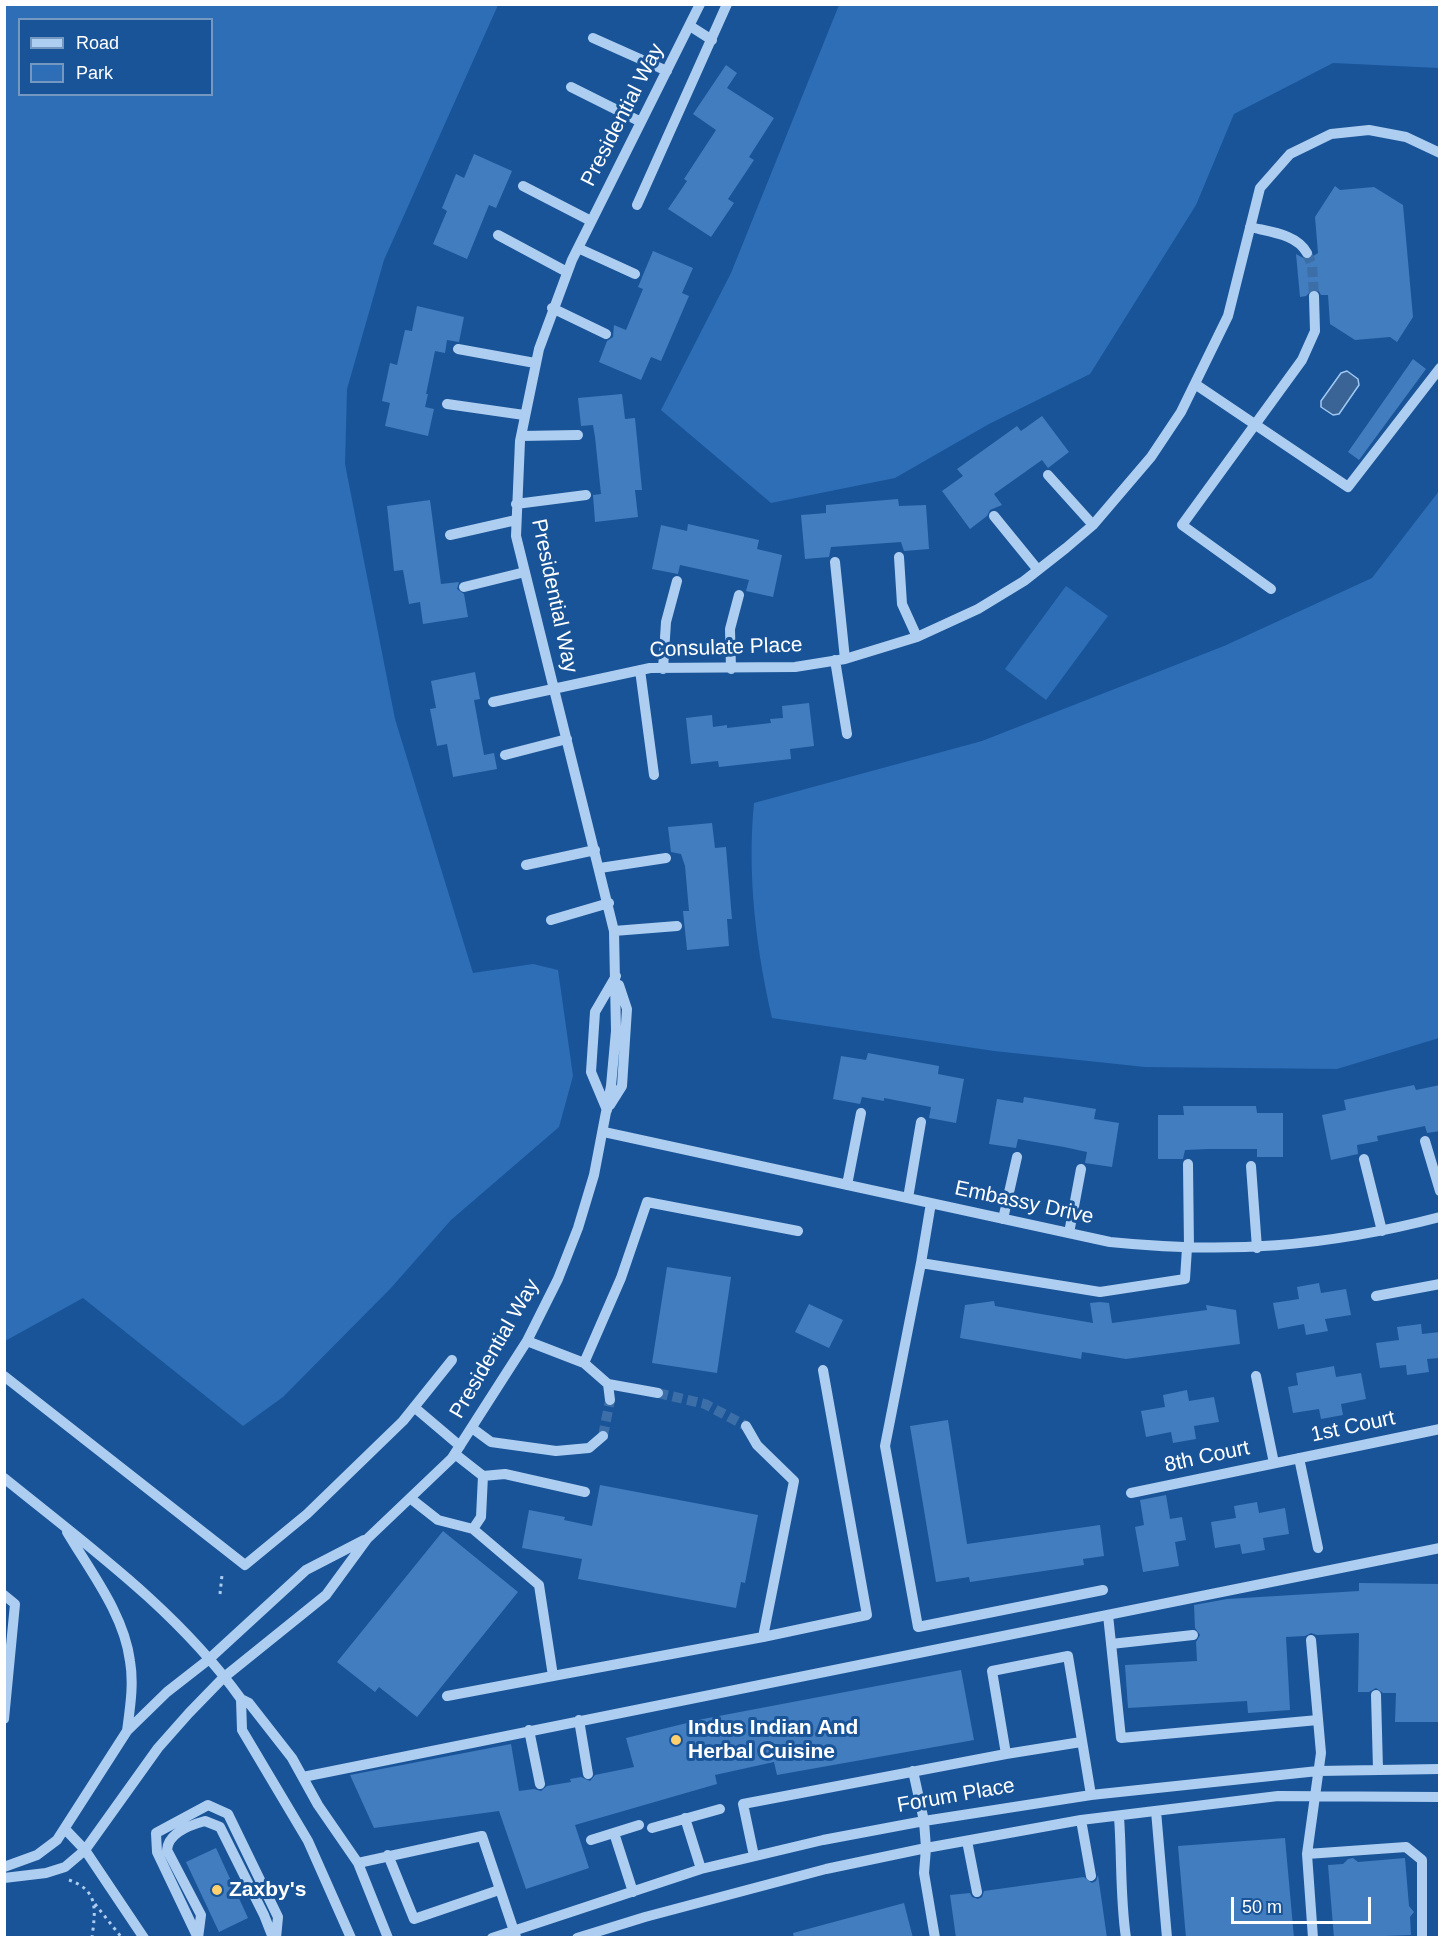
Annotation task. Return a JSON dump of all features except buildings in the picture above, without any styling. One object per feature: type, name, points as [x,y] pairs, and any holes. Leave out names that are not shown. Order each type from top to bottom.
[{"type":"street","name":"Presidential Way","points":[[4,1878],[46,1873],[65,1867],[86,1850],[158,1748],[223,1678],[326,1594],[367,1539],[458,1450],[527,1341],[558,1279],[578,1228],[604,1132],[607,1110],[622,1086],[627,1009],[617,976],[614,932],[609,903],[516,536],[521,436],[535,363],[552,308],[591,221],[700,4]]},
{"type":"street","points":[[637,205],[727,4]]},
{"type":"street","points":[[690,26],[712,40]]},
{"type":"street","points":[[593,38],[667,70]]},
{"type":"street","points":[[571,87],[641,122]]},
{"type":"street","name":"Consulate Place","points":[[493,702],[640,670],[795,667],[840,660],[916,637],[978,609],[1038,570],[1093,525],[1151,457],[1195,384],[1228,316],[1260,188],[1290,154],[1331,134],[1369,130],[1406,137],[1440,153]]},
{"type":"street","points":[[523,186],[591,221]]},
{"type":"street","points":[[1250,227],[1290,237],[1303,246],[1306,254]]},
{"type":"street","points":[[498,235],[567,272]]},
{"type":"street","points":[[578,248],[635,274]]},
{"type":"street","points":[[1271,589],[1182,525],[1302,360],[1315,331],[1314,296]]},
{"type":"street","points":[[552,308],[606,334]]},
{"type":"street","points":[[458,349],[535,363]]},
{"type":"street","points":[[1195,384],[1348,487],[1440,368]]},
{"type":"street","points":[[447,404],[524,415]]},
{"type":"street","points":[[521,436],[578,435]]},
{"type":"street","points":[[1048,476],[1093,525]]},
{"type":"street","points":[[516,504],[586,495]]},
{"type":"street","points":[[994,516],[1038,570]]},
{"type":"street","points":[[450,535],[516,520]]},
{"type":"street","points":[[899,557],[902,604],[916,637]]},
{"type":"street","points":[[835,562],[847,735]]},
{"type":"street","points":[[464,587],[525,572]]},
{"type":"street","points":[[663,669],[666,622],[677,581]]},
{"type":"street","points":[[731,669],[730,630],[739,595]]},
{"type":"street","points":[[640,670],[654,775]]},
{"type":"street","points":[[504,755],[567,739]]},
{"type":"street","points":[[526,865],[595,850]]},
{"type":"street","points":[[600,868],[666,858]]},
{"type":"street","points":[[551,920],[609,903]]},
{"type":"street","points":[[614,932],[677,926]]},
{"type":"street","points":[[607,1110],[591,1072],[595,1012],[617,976]]},
{"type":"street","points":[[847,1185],[861,1113]]},
{"type":"street","points":[[908,1198],[921,1122]]},
{"type":"street","name":"Embassy Drive","points":[[604,1132],[1110,1242],[1188,1248],[1257,1248],[1332,1241],[1439,1218]]},
{"type":"street","points":[[1425,1141],[1440,1191]]},
{"type":"street","points":[[1003,1219],[1017,1157]]},
{"type":"street","points":[[1364,1159],[1382,1231]]},
{"type":"street","points":[[921,1263],[1100,1292],[1185,1279],[1188,1248],[1188,1164]]},
{"type":"street","points":[[1251,1166],[1257,1248]]},
{"type":"street","points":[[1070,1233],[1081,1169]]},
{"type":"street","points":[[584,1363],[621,1278],[647,1202],[798,1231]]},
{"type":"street","points":[[931,1203],[885,1446],[918,1627],[1103,1590]]},
{"type":"street","points":[[1376,1296],[1440,1284]]},
{"type":"street","points":[[527,1341],[584,1363],[608,1384],[658,1393]]},
{"type":"street","points":[[4,1376],[245,1565],[307,1514],[414,1407],[452,1360]]},
{"type":"street","points":[[447,1696],[763,1637],[867,1615],[823,1370]]},
{"type":"street","name":"8th Court","points":[[1131,1493],[1274,1463],[1256,1376]]},
{"type":"street","points":[[608,1384],[610,1400]]},
{"type":"street","points":[[414,1407],[483,1476],[481,1517],[473,1528]]},
{"type":"street","points":[[746,1426],[758,1445],[794,1481],[763,1637]]},
{"type":"street","points":[[472,1428],[491,1442],[556,1451],[589,1448],[603,1436]]},
{"type":"street","name":"1st Court","points":[[1274,1463],[1440,1429]]},
{"type":"street","points":[[1299,1458],[1318,1548]]},
{"type":"street","points":[[483,1476],[506,1474],[585,1492]]},
{"type":"street","points":[[4,1478],[125,1576],[179,1627],[241,1700],[249,1702],[292,1758],[318,1805],[358,1863],[388,1938]]},
{"type":"street","points":[[410,1498],[438,1520],[473,1528],[539,1586],[553,1676]]},
{"type":"street","points":[[4,1866],[37,1855],[57,1840],[127,1731],[132,1691],[130,1659],[121,1625],[63,1526]]},
{"type":"street","name":"Presidential Way","points":[[127,1731],[167,1692],[207,1660],[306,1570],[367,1539]]},
{"type":"street","points":[[303,1777],[1440,1548]]},
{"type":"street","points":[[4,1595],[15,1604],[4,1719]]},
{"type":"street","points":[[1108,1615],[1121,1738],[1318,1720]]},
{"type":"street","points":[[1111,1644],[1193,1635]]},
{"type":"street","points":[[1311,1640],[1321,1753],[1307,1854],[1313,1938]]},
{"type":"street","points":[[1006,1754],[992,1671],[1068,1656],[1091,1795]]},
{"type":"street","points":[[1376,1695],[1378,1769]]},
{"type":"street","points":[[241,1700],[242,1730],[308,1840],[351,1938]]},
{"type":"street","points":[[579,1720],[588,1774]]},
{"type":"street","points":[[530,1730],[540,1784]]},
{"type":"street","points":[[754,1857],[743,1804],[1081,1742]]},
{"type":"street","name":"Forum Place","points":[[492,1938],[515,1935],[701,1869],[924,1821],[1091,1795],[1318,1771],[1440,1769]]},
{"type":"street","points":[[913,1771],[924,1821],[926,1848],[924,1873],[935,1938]]},
{"type":"street","points":[[577,1938],[768,1884],[926,1848],[1081,1820],[1278,1796],[1440,1797]]},
{"type":"street","points":[[198,1938],[157,1852],[154,1841],[156,1833],[208,1805],[228,1814],[278,1917],[274,1938]]},
{"type":"street","points":[[652,1828],[720,1809]]},
{"type":"street","points":[[1156,1811],[1167,1938]]},
{"type":"street","points":[[1119,1817],[1123,1874],[1121,1902],[1126,1938]]},
{"type":"street","points":[[686,1818],[701,1869]]},
{"type":"street","points":[[1081,1820],[1091,1876]]},
{"type":"street","points":[[198,1938],[201,1915],[167,1850],[172,1836],[205,1821],[220,1827],[274,1938]]},
{"type":"street","points":[[591,1840],[639,1825]]},
{"type":"street","points":[[64,1829],[86,1850],[144,1938]]},
{"type":"street","points":[[614,1833],[633,1892]]},
{"type":"street","points":[[358,1863],[482,1836],[515,1935]]},
{"type":"street","points":[[967,1840],[977,1892]]},
{"type":"street","points":[[1307,1854],[1406,1847],[1422,1860],[1422,1938]]},
{"type":"street","points":[[388,1855],[414,1919],[499,1890]]},
{"type":"path","points":[[220,1594],[222,1575]]},
{"type":"path","points":[[62,1880],[80,1884],[123,1938]]},
{"type":"path","points":[[92,1938],[95,1904]]},
{"type":"green space","points":[[5,4],[498,5],[384,260],[347,389],[345,464],[395,719],[473,973],[533,964],[558,970],[573,1076],[559,1127],[451,1220],[390,1289],[283,1397],[243,1426],[83,1298],[5,1341]]},
{"type":"green space","points":[[839,5],[1439,5],[1439,68],[1333,63],[1234,114],[1196,205],[1090,374],[989,424],[895,478],[771,503],[661,410],[731,273]]},
{"type":"green space","points":[[1439,491],[1439,1038],[1337,1069],[1145,1067],[994,1051],[772,1018],[761,965],[754,911],[752,830],[754,803],[982,741],[1224,646],[1372,578]]},
{"type":"green space","points":[[1066,586],[1108,616],[1046,700],[1005,669]]},
{"type":"shaded area","points":[[1347,371],[1358,379],[1359,385],[1339,414],[1333,415],[1321,407],[1321,401],[1341,373]]},
{"type":"tunnel","points":[[1307,253],[1312,265],[1314,296]]},
{"type":"tunnel","points":[[658,1393],[705,1404],[746,1426]]},
{"type":"tunnel","points":[[603,1436],[610,1400]]},
{"type":"place","name":"Indus Indian And Herbal Cuisine","points":[[676,1740]]},
{"type":"place","name":"Zaxby's","points":[[217,1890]]}]
